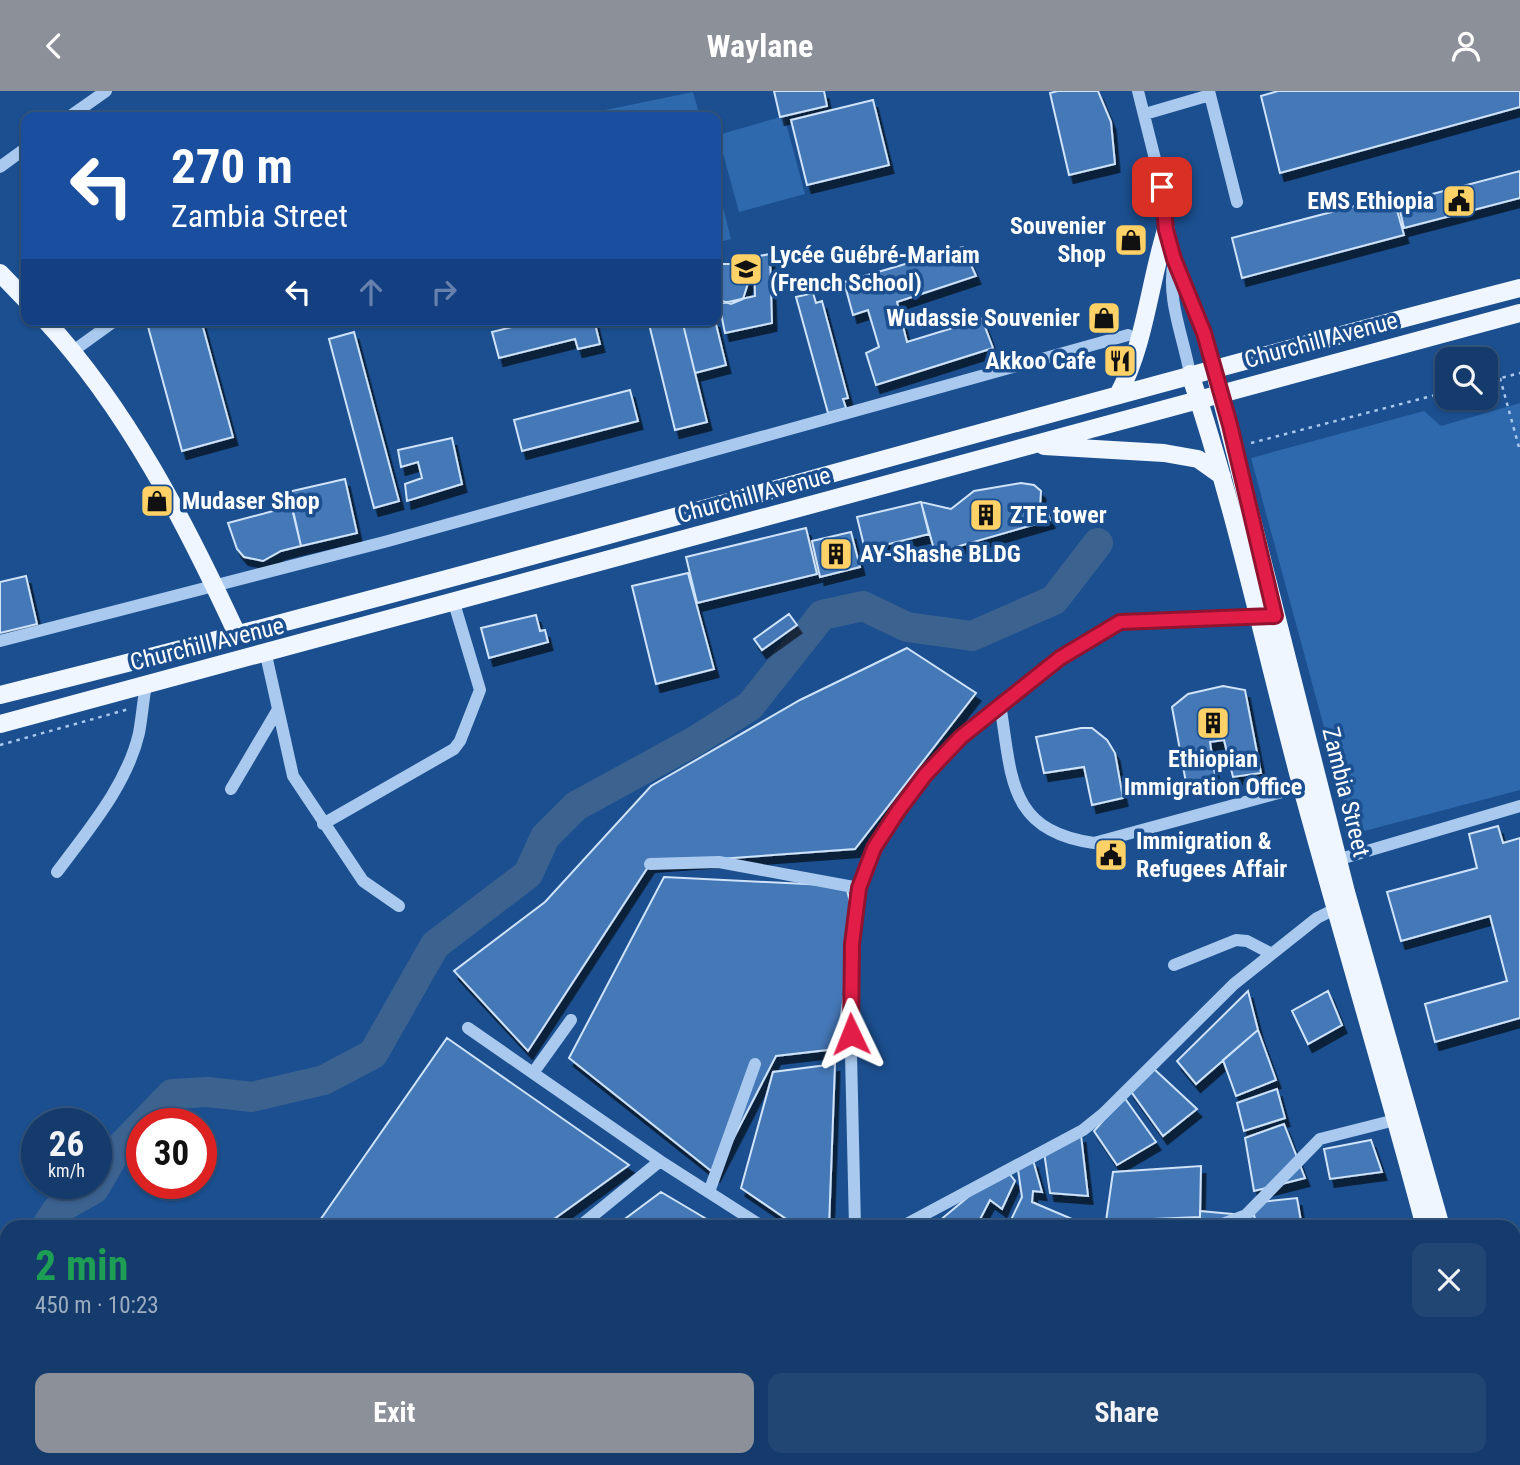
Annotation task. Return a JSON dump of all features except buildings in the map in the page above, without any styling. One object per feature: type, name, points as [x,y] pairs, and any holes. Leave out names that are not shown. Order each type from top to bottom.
[{"type":"main road","points":[[1118,395],[1133,368],[1145,305],[1166,230]]},
{"type":"main road","points":[[0,273],[21,295]]},
{"type":"main road","name":"Churchill Avenue","points":[[0,695],[237,634],[1213,367],[1520,288]]},
{"type":"main road","name":"Churchill Avenue","points":[[0,725],[266,655],[1220,392],[1520,313]]},
{"type":"main road","points":[[51,326],[74,351],[131,431],[237,634]]},
{"type":"main road","name":"Zambia Street","points":[[1213,367],[1235,447],[1266,617]]},
{"type":"main road","name":"Zambia Street","points":[[1190,374],[1266,617],[1342,906],[1404,1118],[1439,1220]]},
{"type":"main road","points":[[1030,445],[1198,459],[1222,476]]},
{"type":"main road","name":"Zambia Street","points":[[1404,1118],[1424,1220]]},
{"type":"street","points":[[76,112],[106,91]]},
{"type":"street","points":[[1138,91],[1162,187],[1166,230],[1174,259],[1204,333],[1213,367]]},
{"type":"street","points":[[1144,114],[1210,93],[1237,202]]},
{"type":"street","points":[[0,167],[21,152]]},
{"type":"street","points":[[1174,259],[1170,279],[1172,304],[1184,338],[1190,374]]},
{"type":"street","points":[[74,351],[108,326]]},
{"type":"street","points":[[0,641],[388,541],[1128,335]]},
{"type":"street","points":[[323,824],[454,749],[460,741],[480,690],[454,603]]},
{"type":"street","points":[[855,1220],[850,1010],[852,944],[859,888],[874,848],[925,775],[961,737],[1060,658],[1120,622],[1266,617]]},
{"type":"street","points":[[266,655],[293,776],[362,881],[399,906]]},
{"type":"street","points":[[57,872],[102,813],[124,771],[138,735],[146,685]]},
{"type":"street","points":[[1000,704],[1011,768],[1022,806],[1039,824],[1065,839],[1094,843],[1310,784]]},
{"type":"street","points":[[231,789],[277,711]]},
{"type":"street","points":[[1331,861],[1520,806]]},
{"type":"street","points":[[650,864],[719,862],[859,888]]},
{"type":"street","points":[[914,1220],[1083,1130],[1103,1114],[1234,984],[1270,953],[1342,906]]},
{"type":"street","points":[[1174,965],[1236,940],[1247,941],[1270,953]]},
{"type":"street","points":[[533,1073],[571,1020]]},
{"type":"street","points":[[468,1028],[660,1161],[752,1220]]},
{"type":"street","points":[[709,1192],[755,1064]]},
{"type":"street","points":[[1233,1220],[1246,1215],[1320,1139],[1404,1118]]},
{"type":"street","points":[[588,1220],[660,1161]]},
{"type":"path","points":[[1520,373],[1500,378],[1520,451]]},
{"type":"path","points":[[1235,447],[1435,395]]},
{"type":"path","points":[[0,745],[142,706]]},
{"type":"shaded area","points":[[693,92],[699,112],[595,112]]},
{"type":"shaded area","points":[[784,116],[805,194],[739,212],[721,146],[721,134]]},
{"type":"shaded area","points":[[721,200],[731,239],[721,242]]},
{"type":"shaded area","points":[[1520,403],[1520,790],[1353,834],[1251,458],[1424,411],[1441,426]]},
{"type":"waterway","points":[[51,1220],[57,1210],[94,1189],[115,1153],[172,1094],[208,1092],[252,1097],[324,1080],[373,1054],[435,945],[528,874],[545,837],[576,806],[695,741],[750,706],[822,615],[863,606],[907,627],[972,636],[1054,600],[1098,543]]},
{"type":"place","name":"EMS Ethiopia","points":[[1459,201]]},
{"type":"place","name":"Souvenier Shop","points":[[1131,240]]},
{"type":"place","name":"Lycée Guébré-Mariam (French School)","points":[[746,269]]},
{"type":"place","name":"Wudassie Souvenier","points":[[1104,318]]},
{"type":"place","name":"Akkoo Cafe","points":[[1120,361]]},
{"type":"place","name":"Mudaser Shop","points":[[157,501]]},
{"type":"place","name":"ZTE tower","points":[[986,515]]},
{"type":"place","name":"AY-Shashe BLDG","points":[[836,554]]},
{"type":"place","name":"Ethiopian Immigration Office","points":[[1213,723]]},
{"type":"place","name":"Immigration & Refugees Affair","points":[[1111,855]]},
{"type":"route","points":[[851,1034],[852,944],[859,888],[874,848],[898,811],[925,775],[961,737],[1060,658],[1120,622],[1275,616],[1230,425],[1204,333],[1174,259],[1166,230],[1162,187]]}]
